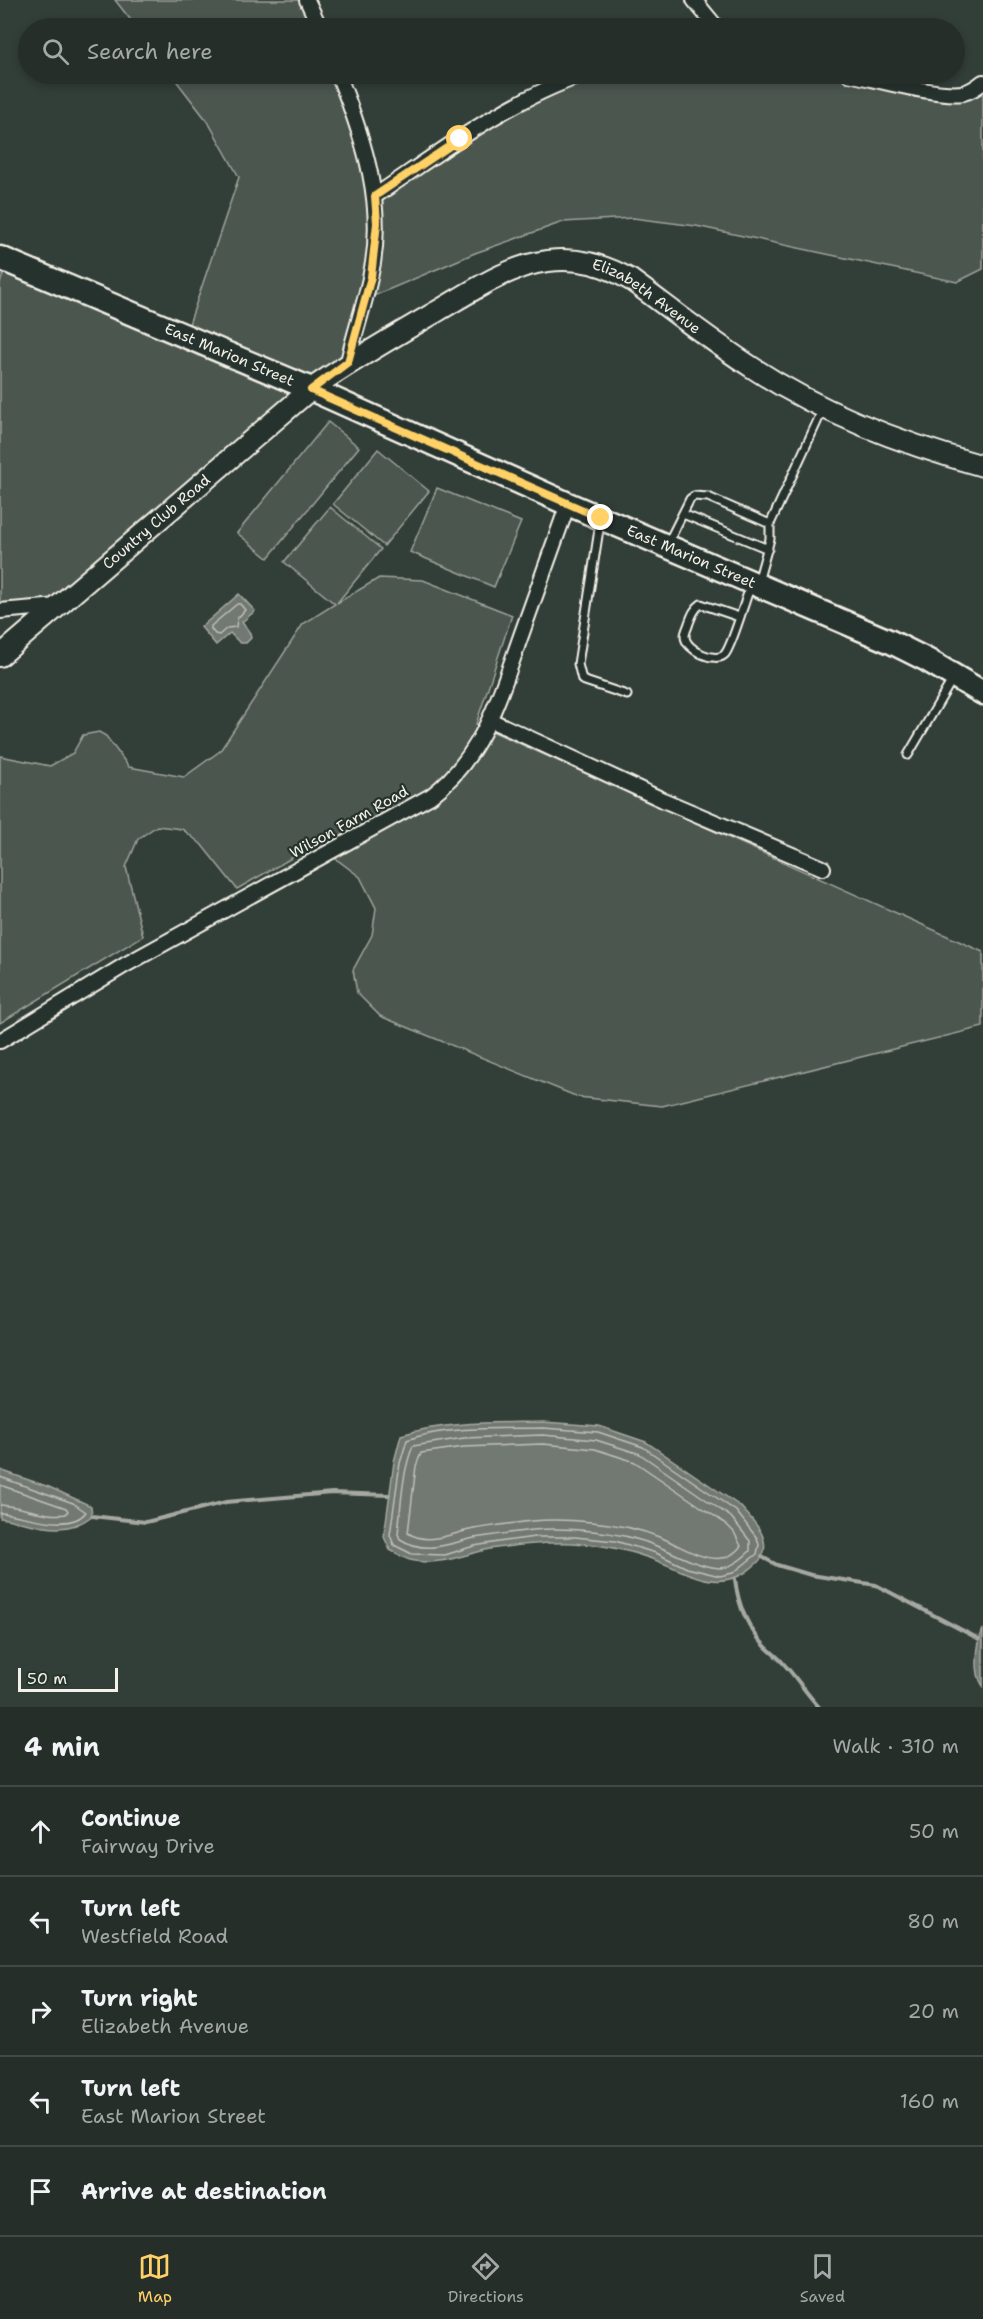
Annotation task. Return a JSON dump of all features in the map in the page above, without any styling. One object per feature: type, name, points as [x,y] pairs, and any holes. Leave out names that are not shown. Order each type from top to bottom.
[{"type":"main road","name":"East Marion Street","points":[[0,258],[311,390],[568,504],[897,645],[955,675],[983,693]]},
{"type":"street","points":[[307,0],[315,18]]},
{"type":"street","points":[[694,0],[709,18]]},
{"type":"street","points":[[898,84],[943,93],[962,93],[975,89],[983,82]]},
{"type":"street","points":[[342,84],[369,163],[377,223],[371,277],[348,362]]},
{"type":"street","points":[[375,196],[460,139],[530,96],[560,84]]},
{"type":"street","name":"Elizabeth Avenue","points":[[311,390],[348,362],[501,275],[547,261],[567,260],[596,264],[632,280],[755,369],[824,407],[911,445],[983,466]]},
{"type":"street","name":"Country Club Road","points":[[0,656],[311,390]]},
{"type":"street","name":"Wilson Farm Road","points":[[0,1041],[125,965],[431,796],[446,785],[465,763],[490,720],[568,504]]},
{"type":"street","points":[[0,611],[58,606]]},
{"type":"street","points":[[490,720],[663,800],[823,868]]},
{"type":"lane","points":[[739,617],[701,604],[695,608],[685,636],[687,644],[691,649],[716,658],[726,652],[768,549],[770,524],[824,407]]},
{"type":"lane","points":[[667,546],[690,499],[694,496],[701,496],[770,524]]},
{"type":"lane","points":[[682,514],[768,549]]},
{"type":"lane","points":[[601,518],[578,664],[582,680],[627,695]]},
{"type":"lane","points":[[908,755],[955,675]]},
{"type":"shaded area","points":[[115,0],[307,0],[315,18],[129,18]]},
{"type":"shaded area","points":[[983,82],[983,269],[957,282],[696,226],[633,218],[563,222],[475,253],[364,300],[348,362],[58,606],[0,611],[0,283],[8,262],[185,336],[239,177],[208,122],[179,84],[341,84],[375,195],[460,139],[566,84],[898,84],[943,93]]},
{"type":"shaded area","points":[[328,422],[359,447],[268,558],[237,533]]},
{"type":"shaded area","points":[[378,449],[429,491],[384,546],[333,504]]},
{"type":"shaded area","points":[[437,488],[521,522],[494,587],[410,552]]},
{"type":"shaded area","points":[[330,507],[381,549],[337,603],[379,578],[423,580],[512,615],[476,724],[983,952],[983,1027],[662,1106],[578,1097],[380,1016],[357,993],[353,970],[372,935],[376,908],[360,877],[316,844],[237,889],[201,844],[182,829],[157,826],[138,839],[126,867],[143,936],[0,1023],[0,756],[50,766],[73,753],[83,735],[99,732],[106,736],[129,767],[184,777],[220,751],[303,624],[335,604],[284,562]]},
{"type":"water","points":[[239,594],[255,611],[242,622],[251,638],[246,643],[240,643],[230,633],[216,645],[201,627]]},
{"type":"water","points":[[543,1422],[599,1426],[646,1442],[740,1506],[763,1536],[764,1550],[761,1559],[746,1572],[734,1578],[710,1580],[623,1550],[582,1544],[551,1543],[511,1546],[430,1562],[410,1560],[390,1550],[384,1537],[394,1462],[401,1435],[453,1425]]},
{"type":"water","points":[[0,1470],[49,1487],[91,1506],[92,1516],[70,1527],[59,1528],[36,1526],[0,1518]]},
{"type":"water","points":[[983,1629],[983,1686],[978,1674],[977,1658]]},
{"type":"waterway","points":[[92,1516],[146,1522],[226,1502],[332,1493],[389,1495]]},
{"type":"waterway","points":[[762,1557],[777,1565],[811,1575],[876,1585],[979,1639]]},
{"type":"waterway","points":[[735,1579],[741,1607],[759,1640],[788,1668],[819,1707]]},
{"type":"route","points":[[460,139],[375,196],[377,223],[371,277],[348,362],[311,390],[601,518]]}]
